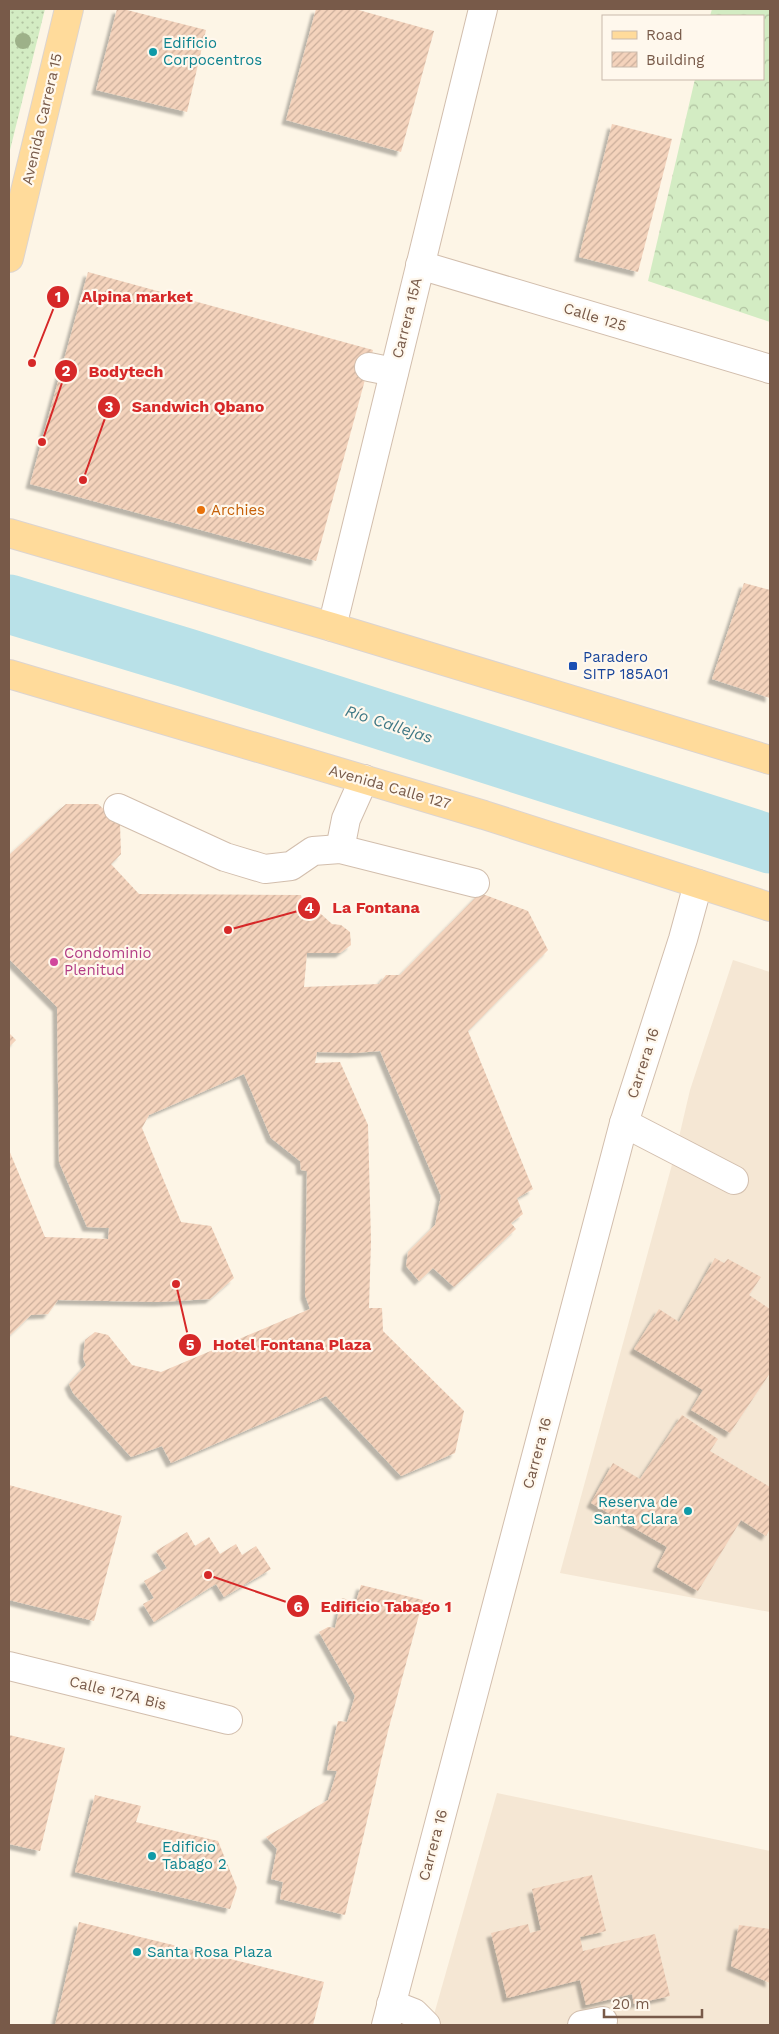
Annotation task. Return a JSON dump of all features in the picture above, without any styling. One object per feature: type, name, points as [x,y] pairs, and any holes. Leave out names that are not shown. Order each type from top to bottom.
[{"type":"main road","name":"Avenida Carrera 15","points":[[9,258],[69,9]]},
{"type":"main road","points":[[9,533],[332,627],[770,760]]},
{"type":"main road","name":"Avenida Calle 127","points":[[9,674],[493,818],[770,907]]},
{"type":"street","name":"Carrera 15A","points":[[332,627],[382,369],[420,265],[483,9]]},
{"type":"street","name":"Calle 125","points":[[420,265],[770,369]]},
{"type":"street","points":[[340,849],[346,819],[364,779]]},
{"type":"street","points":[[118,808],[216,853],[265,869],[291,866],[313,851],[340,849],[475,883]]},
{"type":"street","name":"Carrera 16","points":[[388,2015],[624,1123],[683,939],[698,884]]},
{"type":"street","points":[[624,1123],[734,1180]]},
{"type":"street","name":"Calle 127A Bis","points":[[9,1666],[228,1720]]},
{"type":"street","points":[[388,2015],[414,2013],[426,2025]]},
{"type":"shaded area","name":"Reserva de Santa Clara","points":[[733,960],[770,972],[770,1612],[560,1573],[676,1150],[690,1090]]},
{"type":"shaded area","points":[[497,1793],[770,1851],[770,2025],[431,2025]]},
{"type":"green space","points":[[9,9],[45,9],[9,154]]},
{"type":"green space","points":[[712,9],[770,9],[770,322],[648,281],[695,80],[764,80],[764,15],[710,15]]},
{"type":"building","name":"Edificio Corpocentros","points":[[117,9],[206,30],[187,112],[96,90]]},
{"type":"building","points":[[316,9],[355,9],[434,31],[401,152],[286,120]]},
{"type":"building","points":[[612,124],[672,139],[638,272],[579,257]]},
{"type":"building","points":[[88,272],[373,350],[316,561],[30,484]]},
{"type":"building","points":[[744,583],[770,590],[770,698],[712,679]]},
{"type":"building","points":[[66,804],[98,804],[120,824],[121,854],[111,864],[139,894],[301,895],[303,903],[311,905],[332,924],[341,925],[350,932],[351,945],[340,953],[307,953],[304,987],[379,984],[386,975],[400,975],[480,893],[528,911],[548,950],[468,1031],[533,1189],[517,1198],[523,1214],[511,1223],[516,1229],[454,1287],[433,1268],[419,1281],[406,1266],[408,1252],[435,1225],[441,1196],[380,1051],[355,1053],[317,1052],[315,1063],[340,1062],[368,1125],[371,1241],[369,1308],[382,1308],[383,1331],[464,1411],[455,1453],[401,1476],[326,1396],[171,1463],[162,1446],[131,1457],[73,1393],[69,1384],[86,1365],[83,1358],[85,1340],[95,1332],[108,1335],[132,1365],[161,1372],[310,1309],[305,1295],[307,1171],[301,1170],[300,1161],[271,1138],[244,1074],[149,1115],[142,1128],[181,1222],[211,1226],[234,1278],[210,1299],[159,1302],[58,1300],[48,1314],[31,1315],[9,1336],[9,1150],[45,1237],[108,1239],[109,1228],[87,1227],[59,1162],[57,1007],[9,959],[9,855]]},
{"type":"building","points":[[9,1033],[16,1040],[9,1047]]},
{"type":"building","points":[[715,1258],[724,1263],[728,1259],[761,1277],[749,1295],[770,1309],[770,1373],[730,1433],[691,1410],[703,1390],[634,1349],[659,1309],[679,1322]]},
{"type":"building","name":"Reserva de Santa Clara","points":[[682,1415],[718,1439],[710,1451],[770,1487],[770,1529],[766,1536],[741,1520],[698,1591],[657,1567],[667,1547],[591,1503],[613,1463],[640,1479]]},
{"type":"building","points":[[9,1485],[122,1516],[94,1621],[9,1600]]},
{"type":"building","points":[[187,1532],[195,1546],[209,1537],[220,1554],[236,1544],[242,1555],[256,1546],[271,1569],[224,1597],[216,1584],[154,1622],[143,1604],[154,1598],[144,1581],[167,1568],[156,1551]]},
{"type":"building","points":[[361,1585],[423,1600],[388,1731],[345,1915],[280,1899],[283,1882],[271,1879],[277,1849],[266,1837],[328,1800],[337,1771],[327,1770],[338,1721],[347,1722],[355,1696],[319,1632],[328,1627],[335,1628],[342,1598],[356,1602]]},
{"type":"building","points":[[9,1735],[65,1748],[40,1851],[9,1844]]},
{"type":"building","name":"Edificio Tabago 2","points":[[95,1795],[141,1806],[136,1822],[218,1841],[237,1888],[230,1909],[75,1872]]},
{"type":"building","points":[[592,1875],[606,1931],[580,1937],[583,1951],[655,1934],[670,1996],[634,2004],[632,1994],[586,2005],[580,1980],[507,1998],[491,1933],[528,1924],[530,1933],[541,1930],[532,1889]]},
{"type":"building","name":"Santa Rosa Plaza","points":[[79,1922],[324,1982],[313,2025],[55,2025]]},
{"type":"building","points":[[739,1925],[770,1929],[770,1983],[731,1966]]},
{"type":"waterway","name":"Río Callejas","points":[[9,604],[187,658],[770,844]]},
{"type":"place","name":"Edificio Corpocentros","points":[[153,52]]},
{"type":"place","name":"Alpina market","points":[[32,363]]},
{"type":"place","name":"Bodytech","points":[[42,442]]},
{"type":"place","name":"Sandwich Qbano","points":[[83,480]]},
{"type":"place","name":"Archies","points":[[201,510]]},
{"type":"place","name":"Paradero SITP 185A01","points":[[573,666]]},
{"type":"place","name":"La Fontana","points":[[228,930]]},
{"type":"place","name":"Condominio Plenitud","points":[[54,962]]},
{"type":"place","name":"Hotel Fontana Plaza","points":[[176,1284]]},
{"type":"place","name":"Reserva de Santa Clara","points":[[688,1511]]},
{"type":"place","name":"Edificio Tabago 1","points":[[208,1575]]},
{"type":"place","name":"Edificio Tabago 2","points":[[152,1856]]},
{"type":"place","name":"Santa Rosa Plaza","points":[[137,1952]]}]
